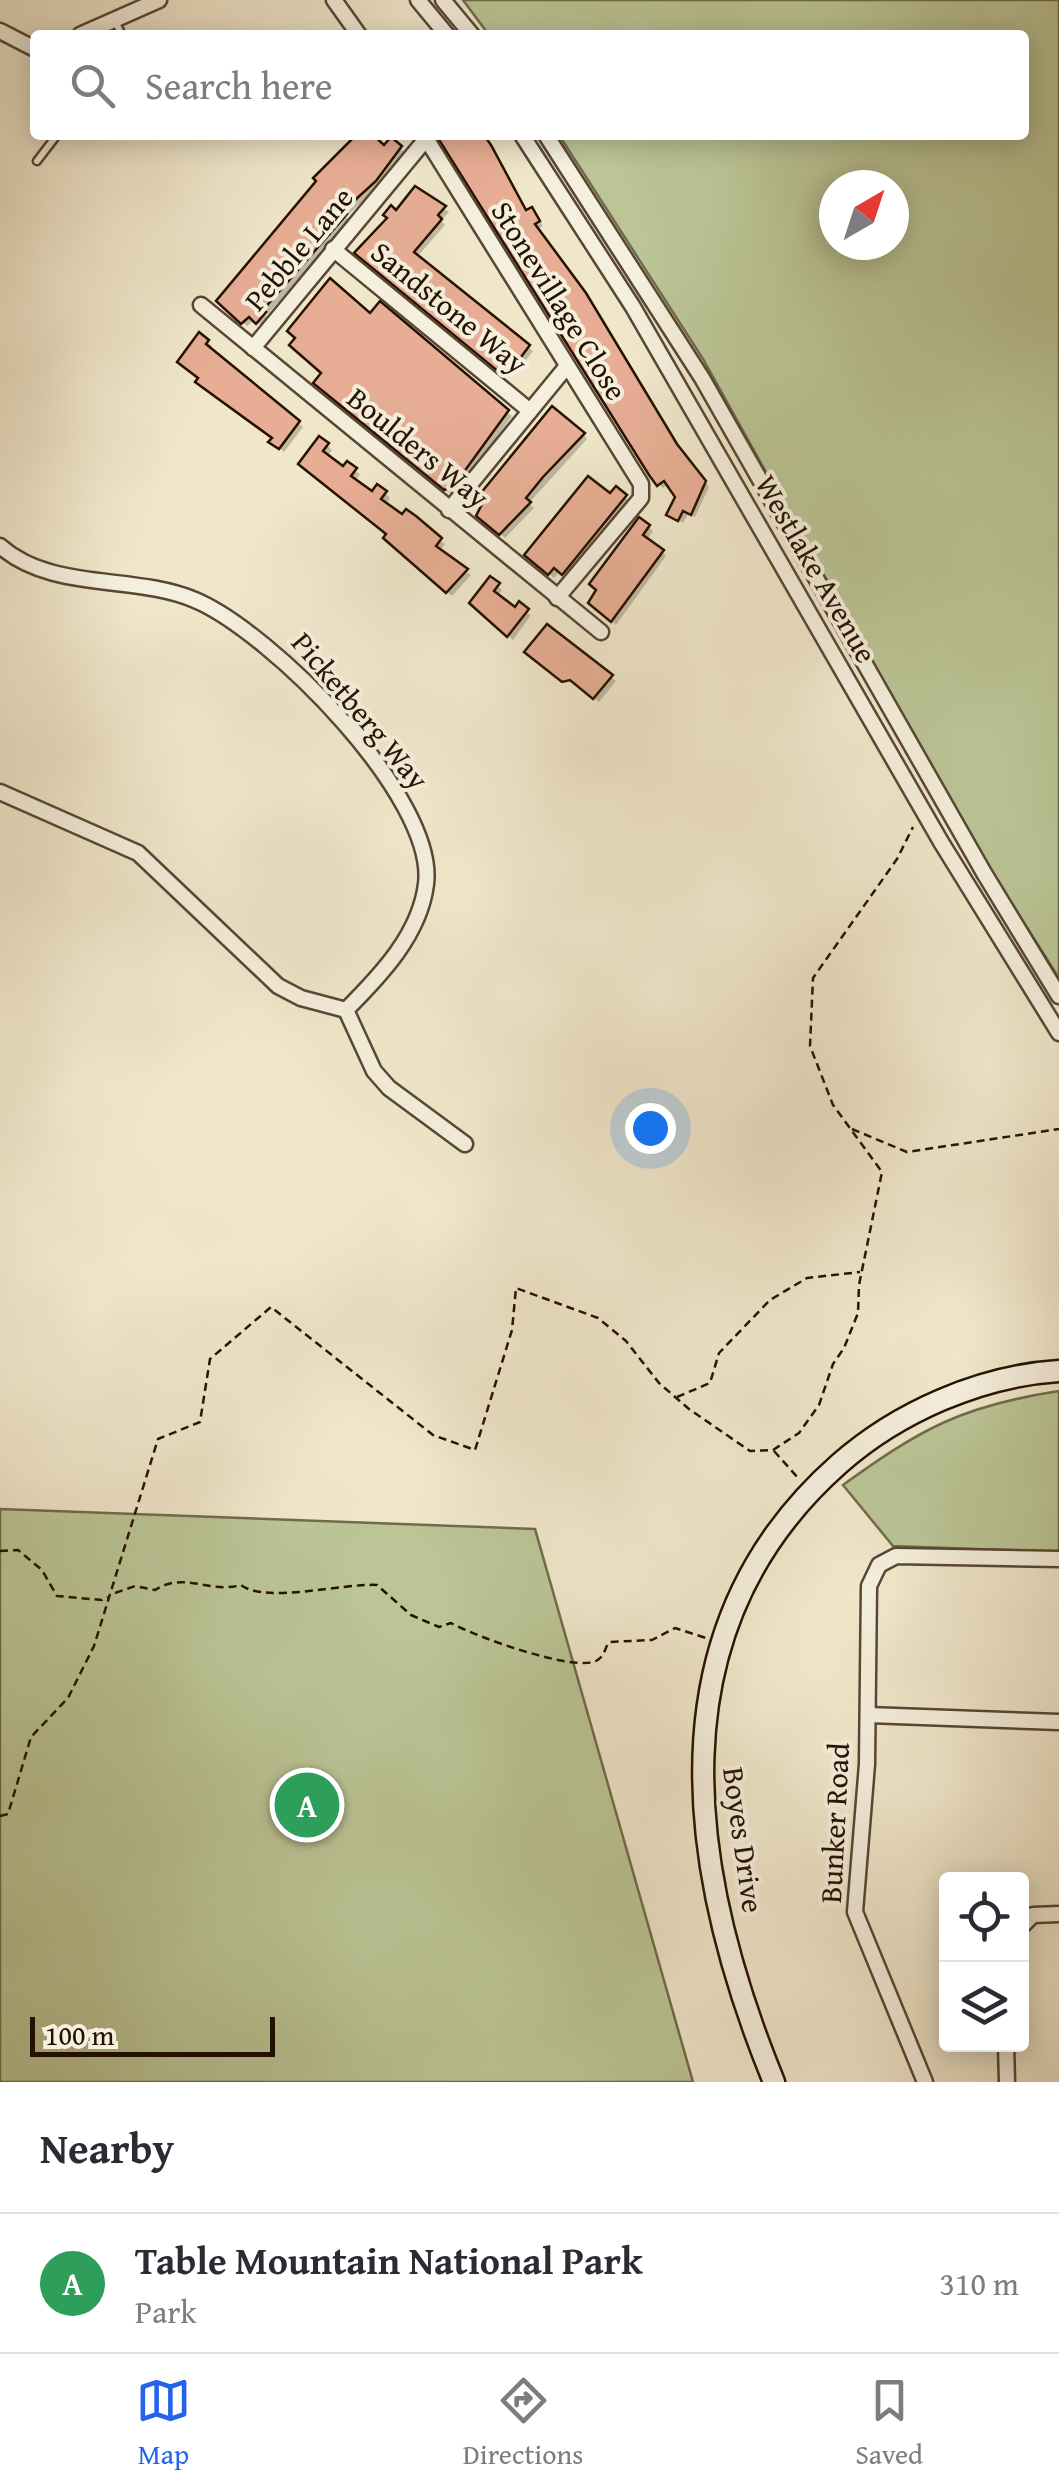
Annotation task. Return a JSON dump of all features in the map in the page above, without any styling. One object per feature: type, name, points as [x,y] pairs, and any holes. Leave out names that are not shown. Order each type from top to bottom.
[{"type":"main road","name":"Boyes Drive","points":[[774,2082],[719,1908],[703,1811],[704,1709],[730,1615],[780,1525],[855,1450],[944,1398],[1010,1378],[1059,1372]]},
{"type":"street","points":[[92,30],[160,0]]},
{"type":"street","points":[[418,0],[443,30]]},
{"type":"street","points":[[444,0],[468,30]]},
{"type":"street","points":[[335,1],[355,30]]},
{"type":"street","points":[[0,31],[30,46]]},
{"type":"street","name":"Pebble Lane","points":[[253,348],[423,140]]},
{"type":"street","name":"Stonevillage Close","points":[[427,140],[641,484],[641,498],[557,598]]},
{"type":"street","name":"Westlake Avenue","points":[[525,140],[633,307],[922,810],[1059,1033]]},
{"type":"street","name":"Westlake Avenue","points":[[549,140],[702,378],[864,666],[1059,996]]},
{"type":"street","name":"Sandstone Way","points":[[333,249],[530,411]]},
{"type":"street","name":"Boulders Way","points":[[201,305],[601,632]]},
{"type":"street","points":[[449,510],[567,366]]},
{"type":"street","name":"Picketberg Way","points":[[0,546],[38,569],[170,590],[234,620],[272,647],[300,675],[405,803],[425,848],[427,882],[420,910],[403,944],[346,1010]]},
{"type":"street","points":[[0,792],[138,852],[278,986],[301,998],[346,1010],[374,1070],[389,1088],[465,1144]]},
{"type":"street","name":"Bunker Road","points":[[925,2082],[854,1912],[868,1716],[869,1586],[886,1558],[912,1554],[1059,1560]]},
{"type":"street","points":[[868,1716],[1059,1722]]},
{"type":"street","points":[[1029,1918],[1059,1914]]},
{"type":"street","points":[[1006,2052],[1007,2082]]},
{"type":"lane","points":[[115,20],[120,30]]},
{"type":"lane","points":[[37,160],[53,140]]},
{"type":"path","points":[[0,1816],[8,1814],[31,1738],[68,1698],[94,1646],[112,1595],[140,1484],[158,1439],[200,1422],[210,1360],[271,1308],[433,1434],[475,1450],[512,1330],[516,1288],[598,1318],[626,1341],[676,1398],[750,1451],[774,1450],[799,1433],[819,1405],[858,1313],[862,1271],[882,1172],[833,1105],[810,1046],[814,978],[897,859],[922,810]]},
{"type":"path","points":[[850,1128],[907,1152],[1059,1129]]},
{"type":"path","points":[[676,1398],[710,1383],[719,1353],[770,1300],[807,1278],[862,1271]]},
{"type":"path","points":[[774,1450],[801,1480]]},
{"type":"path","points":[[0,1551],[18,1550],[42,1570],[56,1596],[102,1600],[122,1589],[155,1590],[168,1582],[186,1580],[228,1589],[240,1585],[250,1592],[304,1594],[377,1586],[425,1622],[440,1628],[451,1623],[568,1665],[591,1664],[603,1656],[609,1642],[652,1640],[675,1628],[707,1638]]},
{"type":"green space","points":[[463,0],[1059,0],[1059,978],[968,835],[703,359],[562,140],[1029,140],[1029,30],[485,30]]},
{"type":"green space","points":[[1059,1391],[1059,1552],[893,1546],[843,1485],[896,1448],[944,1422],[995,1404]]},
{"type":"green space","points":[[0,1509],[535,1529],[693,2082],[0,2082]]},
{"type":"building","points":[[351,140],[378,140],[384,145],[395,140],[402,146],[376,181],[343,211],[347,214],[263,310],[266,312],[256,324],[249,317],[241,324],[216,301],[316,181],[313,178]]},
{"type":"building","points":[[439,140],[488,140],[491,145],[526,210],[532,207],[540,221],[535,224],[586,293],[677,444],[706,481],[691,515],[683,511],[678,521],[666,515],[675,497],[664,481],[657,486]]},
{"type":"building","points":[[415,186],[446,206],[438,215],[442,219],[414,252],[530,345],[512,369],[506,365],[500,373],[354,253],[387,218],[383,215],[391,205],[396,210]]},
{"type":"building","points":[[330,278],[370,313],[380,301],[509,410],[453,487],[444,490],[313,383],[321,373],[289,345],[295,338],[287,331]]},
{"type":"building","points":[[199,332],[209,340],[206,344],[300,421],[279,449],[268,442],[272,438],[195,382],[198,378],[177,362]]},
{"type":"building","points":[[552,406],[585,433],[543,477],[526,498],[531,502],[499,535],[476,516],[482,504],[476,499]]},
{"type":"building","points":[[319,436],[329,443],[323,451],[343,466],[347,461],[357,468],[351,476],[372,491],[377,484],[387,491],[381,499],[402,514],[406,509],[416,516],[442,538],[436,546],[468,569],[446,593],[383,538],[386,534],[298,464]]},
{"type":"building","points":[[588,476],[610,493],[616,486],[627,495],[562,575],[554,568],[548,575],[524,555]]},
{"type":"building","points":[[639,517],[650,525],[643,535],[664,550],[611,622],[588,603],[596,590],[589,584]]},
{"type":"building","points":[[490,576],[500,583],[494,591],[515,607],[519,601],[529,609],[507,637],[469,603]]},
{"type":"building","points":[[547,624],[613,675],[593,699],[570,680],[562,682],[524,652]]},
{"type":"place","name":"Table Mountain National Park","points":[[307,1805]]}]
